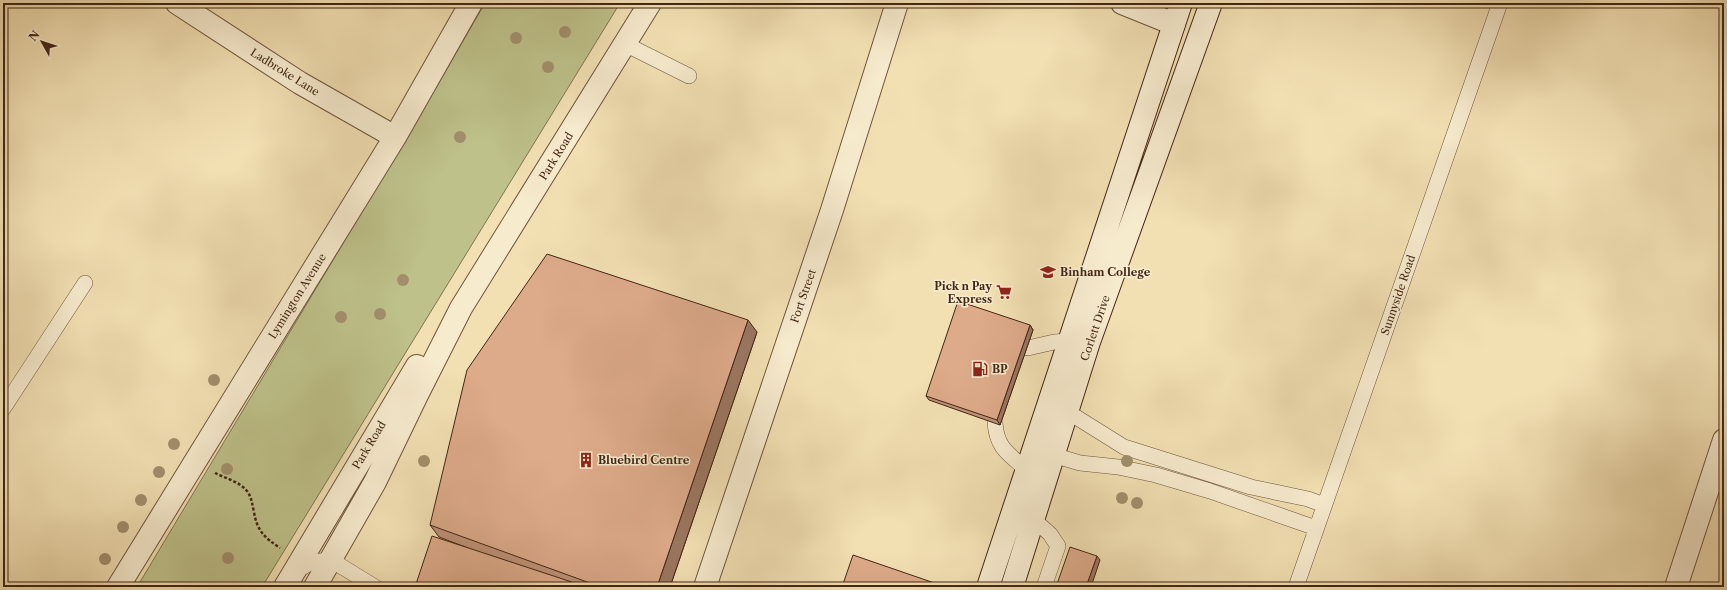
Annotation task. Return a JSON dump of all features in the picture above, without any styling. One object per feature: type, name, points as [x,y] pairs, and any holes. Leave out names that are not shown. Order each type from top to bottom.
[{"type":"street","name":"Ladbroke Lane","points":[[177,3],[300,83],[395,137]]},
{"type":"street","name":"Lymington Avenue","points":[[118,587],[395,137],[471,3]]},
{"type":"street","name":"Park Road","points":[[293,574],[461,308],[650,3]]},
{"type":"street","name":"Fort Street","points":[[705,587],[832,210],[897,3]]},
{"type":"street","points":[[1122,3],[1174,24]]},
{"type":"street","name":"Corlett Drive","points":[[988,587],[1068,341],[1181,3]]},
{"type":"street","name":"Corlett Drive","points":[[1012,587],[1089,342],[1211,3]]},
{"type":"street","name":"Park Road","points":[[315,587],[375,482],[423,368]]},
{"type":"street","points":[[1676,587],[1724,440]]},
{"type":"lane","name":"Sunnyside Road","points":[[1296,587],[1500,3]]},
{"type":"lane","points":[[625,44],[689,76]]},
{"type":"lane","points":[[3,409],[85,283]]},
{"type":"lane","points":[[1028,348],[1054,342],[1068,341]]},
{"type":"lane","points":[[1068,412],[1124,447],[1251,486],[1308,499],[1324,505]]},
{"type":"lane","points":[[995,423],[996,436],[1000,446],[1027,470]]},
{"type":"lane","points":[[1053,455],[1080,463],[1118,467],[1162,477],[1210,491],[1316,528]]},
{"type":"lane","points":[[1033,519],[1050,534],[1058,546],[1044,587]]},
{"type":"lane","points":[[293,574],[312,562],[331,560],[375,587]]},
{"type":"path","points":[[194,463],[231,480],[246,490],[252,500],[257,526],[293,574]]},
{"type":"green space","points":[[485,3],[620,3],[262,587],[137,587],[423,110]]},
{"type":"building","name":"Bluebird Centre","points":[[547,254],[748,320],[657,587],[601,587],[430,525],[467,370]]},
{"type":"building","points":[[958,301],[1030,325],[997,420],[926,396]]},
{"type":"building","points":[[432,536],[587,587],[415,587]]},
{"type":"building","points":[[1070,547],[1097,556],[1086,587],[1056,587]]},
{"type":"building","points":[[853,555],[946,587],[842,587]]},
{"type":"place","name":"Binham College","points":[[1048,272]]},
{"type":"place","name":"Pick n Pay Express","points":[[1004,292]]},
{"type":"place","name":"BP","points":[[980,369]]},
{"type":"place","name":"Bluebird Centre","points":[[586,460]]}]
